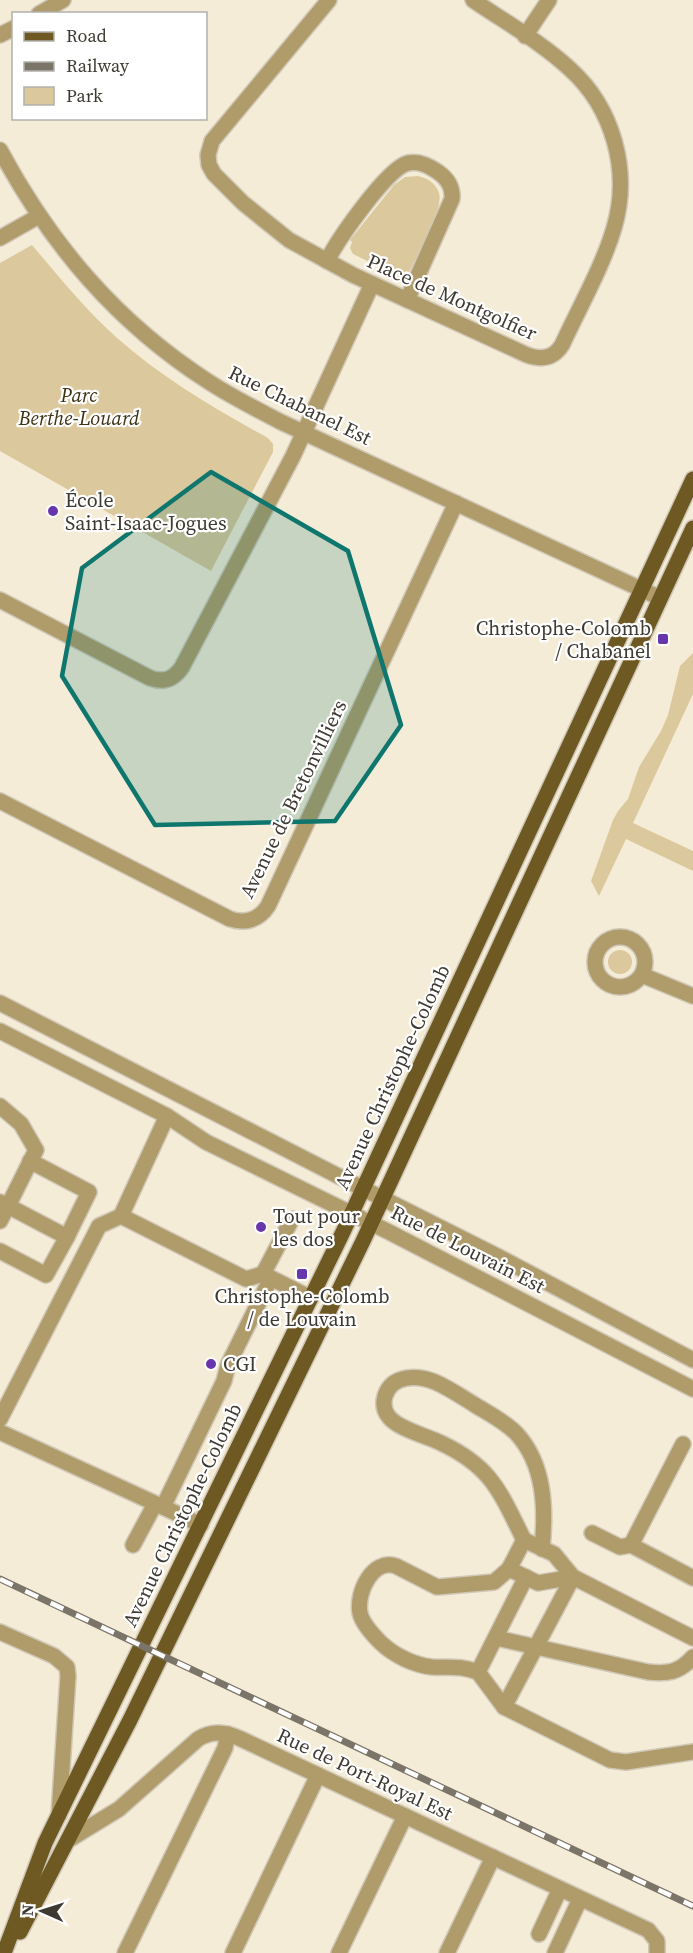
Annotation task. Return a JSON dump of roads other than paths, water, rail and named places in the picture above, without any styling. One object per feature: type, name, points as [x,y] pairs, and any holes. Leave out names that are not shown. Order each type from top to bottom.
[{"type":"main road","name":"Avenue Christophe-Colomb","points":[[4,1953],[45,1843],[351,1214],[693,479]]},
{"type":"main road","points":[[9,1953],[70,1839],[145,1690],[383,1198],[693,528]]},
{"type":"street","points":[[42,12],[63,0]]},
{"type":"street","name":"Place de Montgolfier","points":[[329,0],[212,141],[208,155],[214,174],[243,203],[289,240],[372,284],[536,358],[544,358],[553,355],[562,345],[604,254],[614,227],[620,191],[619,161],[611,131],[595,98],[580,79],[562,62],[473,0]]},
{"type":"street","points":[[525,36],[549,0]]},
{"type":"street","name":"Rue Chabanel Est","points":[[0,150],[39,216],[93,286],[159,346],[220,390],[303,432],[660,598]]},
{"type":"street","points":[[327,261],[342,235],[395,170],[407,163],[426,165],[448,181],[452,190],[452,199],[407,300]]},
{"type":"street","points":[[0,238],[39,216]]},
{"type":"street","points":[[0,600],[150,678],[164,680],[172,677],[183,667],[303,432],[372,284]]},
{"type":"street","name":"Avenue de Bretonvilliers","points":[[0,801],[230,919],[244,922],[259,916],[268,906],[456,503]]},
{"type":"street","points":[[642,975],[693,996]]},
{"type":"street","name":"Rue de Louvain Est","points":[[0,1003],[520,1267],[693,1360]]},
{"type":"street","name":"Rue de Louvain Est","points":[[0,1031],[167,1116],[206,1142],[371,1223],[693,1389]]},
{"type":"street","points":[[0,1106],[21,1124],[36,1150],[4,1204],[0,1221]]},
{"type":"street","points":[[0,1419],[99,1226],[121,1216],[167,1116]]},
{"type":"street","points":[[0,1251],[46,1275],[89,1192],[30,1161]]},
{"type":"street","points":[[4,1204],[67,1237]]},
{"type":"street","points":[[121,1216],[246,1279],[267,1276],[310,1298]]},
{"type":"street","points":[[133,1545],[159,1506],[224,1381],[228,1365],[291,1219]]},
{"type":"street","points":[[542,1549],[544,1506],[540,1481],[526,1447],[515,1432],[444,1386],[431,1381],[410,1378],[399,1380],[391,1385],[384,1401],[384,1410],[389,1418],[397,1424],[442,1444],[483,1468],[499,1490],[524,1540],[542,1549],[554,1554],[573,1577],[693,1638]]},
{"type":"street","points":[[0,1432],[201,1525]]},
{"type":"street","points":[[631,1545],[683,1444]]},
{"type":"street","points":[[592,1533],[620,1547],[631,1545],[693,1578]]},
{"type":"street","points":[[524,1540],[509,1569],[494,1582],[437,1587],[389,1563],[383,1564],[369,1577],[360,1601],[360,1613],[365,1624],[382,1644],[402,1658],[425,1665],[455,1666],[478,1672],[504,1707],[610,1760],[626,1762],[693,1752]]},
{"type":"street","points":[[509,1569],[538,1583],[573,1577]]},
{"type":"street","points":[[478,1672],[526,1577]]},
{"type":"street","points":[[504,1707],[573,1577]]},
{"type":"street","points":[[0,1632],[54,1656],[67,1666],[59,1815]]},
{"type":"street","points":[[495,1638],[663,1674],[685,1667],[693,1657]]},
{"type":"street","points":[[70,1839],[119,1809],[198,1739],[210,1733],[228,1734],[225,1748],[125,1953]]},
{"type":"street","name":"Rue de Port-Royal Est","points":[[228,1734],[241,1738],[648,1930],[657,1947]]},
{"type":"street","points":[[233,1953],[318,1775]]},
{"type":"street","points":[[339,1953],[405,1816]]},
{"type":"street","points":[[447,1953],[493,1857]]},
{"type":"street","points":[[539,1934],[560,1889]]},
{"type":"street","points":[[555,1953],[580,1899]]},
{"type":"railway","points":[[0,1579],[693,1906]]},
{"type":"place","name":"École Saint-Isaac-Jogues","points":[[53,511]]},
{"type":"place","name":"Christophe-Colomb / Chabanel","points":[[663,639]]},
{"type":"place","name":"Tout pour les dos","points":[[261,1227]]},
{"type":"place","name":"Christophe-Colomb / de Louvain","points":[[302,1274]]},
{"type":"place","name":"CGI","points":[[211,1364]]},
{"type":"park label","name":"Parc Berthe-Louard","points":[[79,406]]}]
